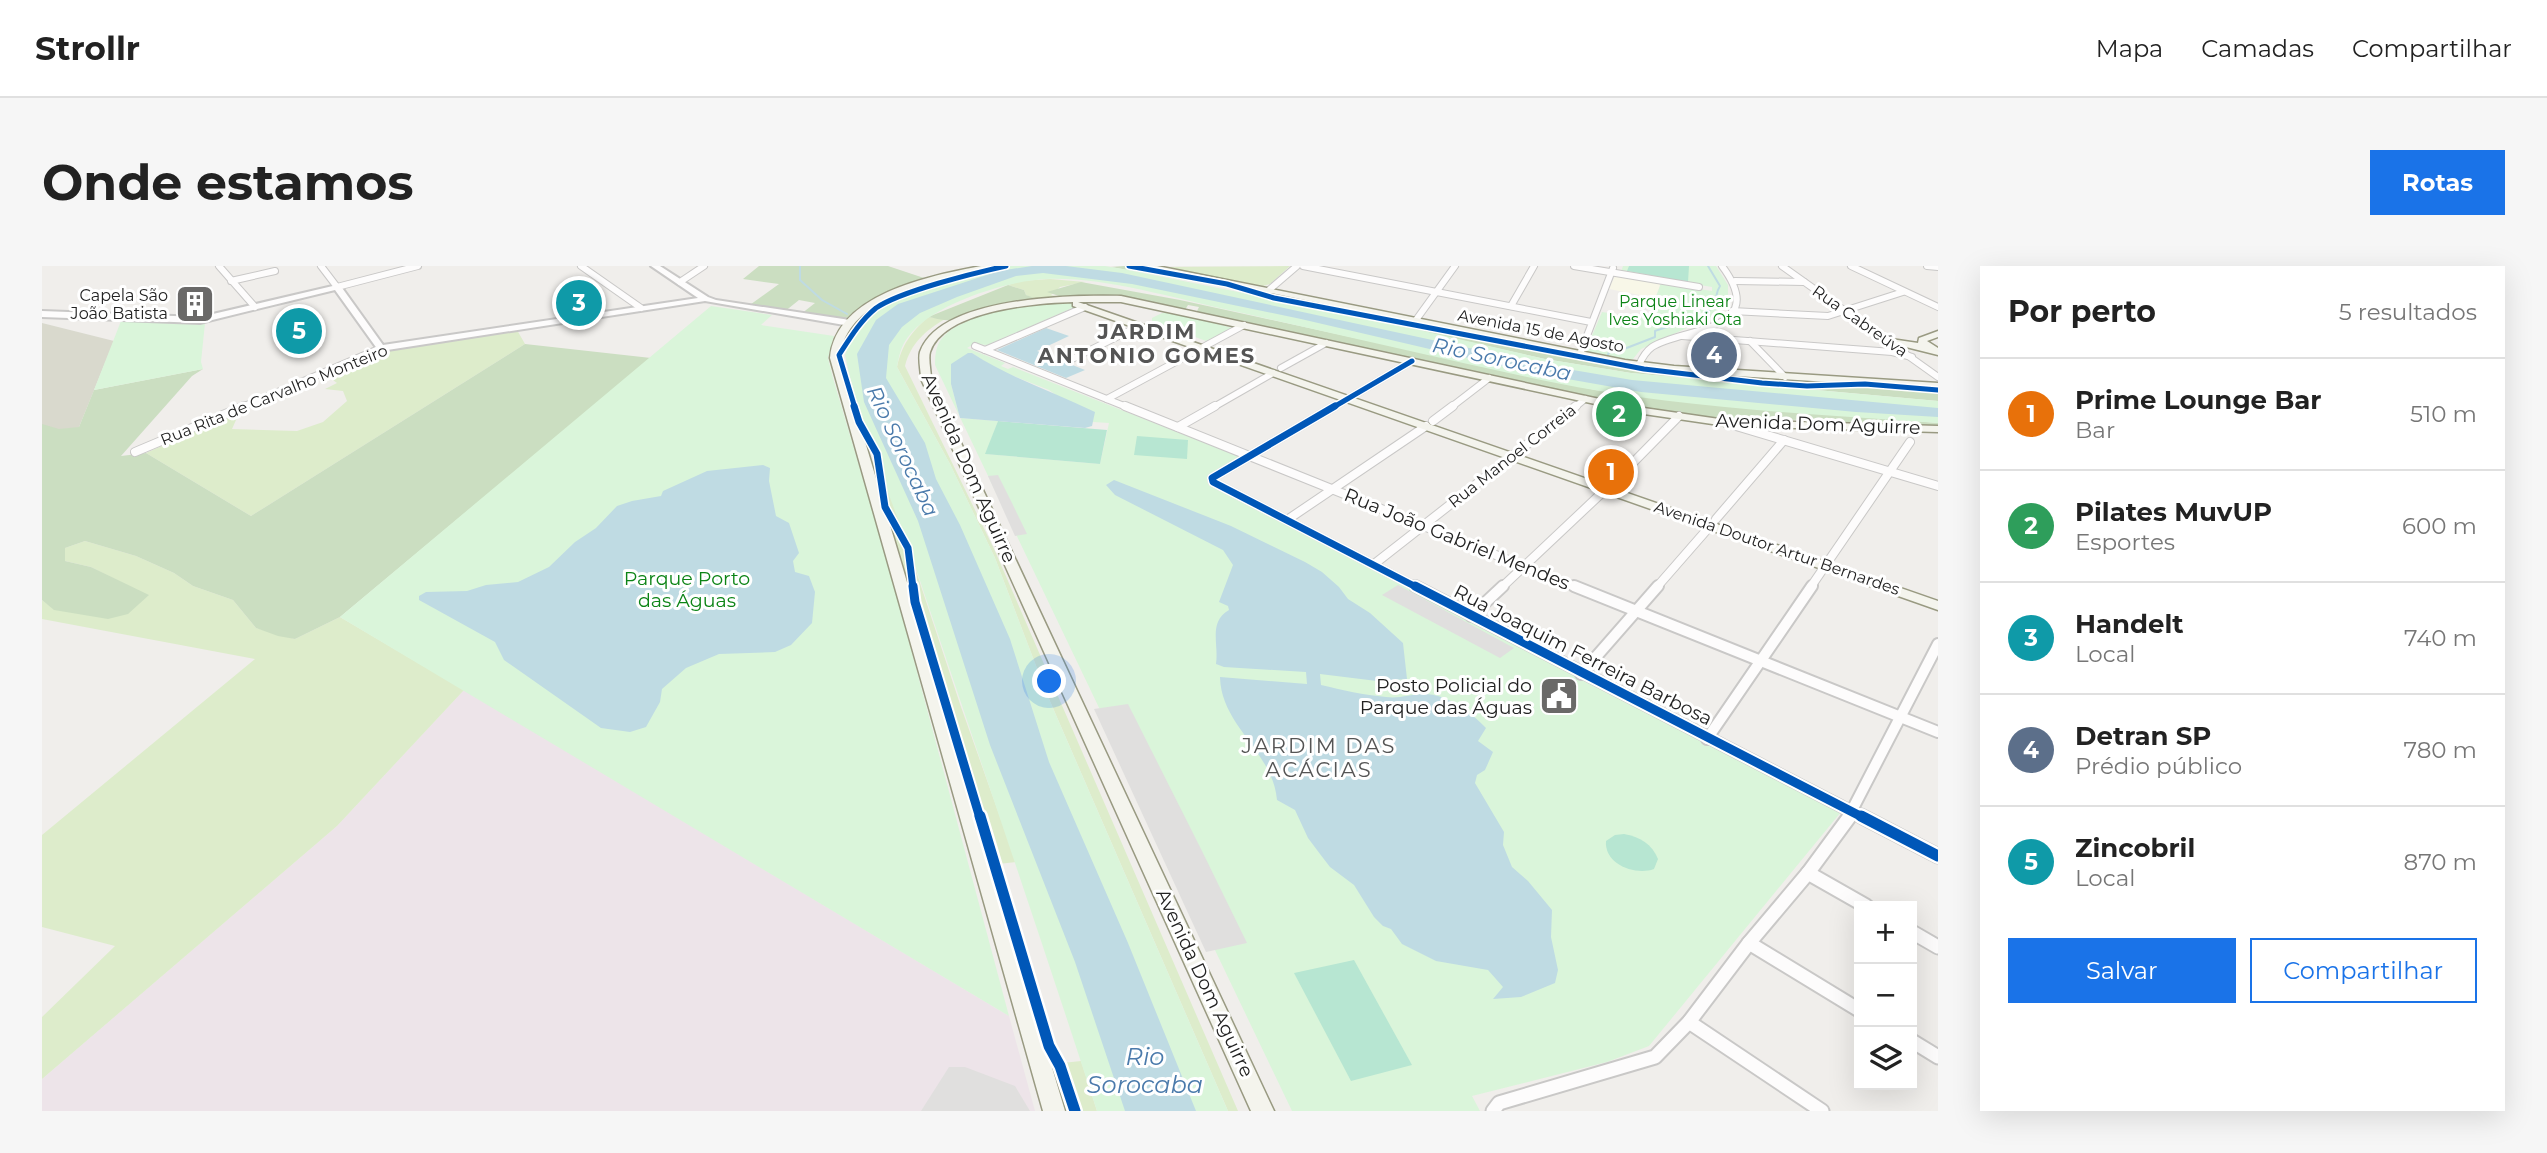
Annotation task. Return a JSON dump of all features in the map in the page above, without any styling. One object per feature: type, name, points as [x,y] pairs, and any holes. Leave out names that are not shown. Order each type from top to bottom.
[{"type":"main road","points":[[994,266],[938,278],[896,292],[865,309],[837,341],[835,358],[1054,1111]]},
{"type":"main road","name":"Avenida 15 de Agosto","points":[[1144,266],[1639,365],[1938,386]]},
{"type":"main road","name":"Avenida Dom Aguirre","points":[[1263,1111],[922,368],[924,351],[930,338],[953,322],[985,312],[1035,303],[1093,298],[1121,299],[1585,399],[1759,429],[1938,429]]},
{"type":"main road","name":"Avenida Doutor Artur Bernardes","points":[[1080,305],[1142,324],[1828,562],[1938,595]]},
{"type":"main road","points":[[1142,324],[1170,309]]},
{"type":"main road","points":[[1933,350],[1922,340],[1938,334]]},
{"type":"main road","points":[[1895,344],[1933,350]]},
{"type":"main road","name":"Avenida Doutor Artur Bernardes","points":[[1828,562],[1938,606]]},
{"type":"street","points":[[219,266],[255,307]]},
{"type":"street","points":[[321,266],[381,348]]},
{"type":"street","points":[[42,314],[200,320],[418,266]]},
{"type":"street","points":[[581,266],[642,308]]},
{"type":"street","points":[[655,266],[705,299],[850,323]]},
{"type":"street","points":[[1269,290],[1297,266]]},
{"type":"street","points":[[1303,266],[1591,322]]},
{"type":"street","points":[[1363,278],[1373,266]]},
{"type":"street","points":[[1416,320],[1455,266]]},
{"type":"street","points":[[1511,306],[1534,266]]},
{"type":"street","points":[[1574,266],[1612,269],[1699,287]]},
{"type":"street","points":[[1639,365],[1646,352],[1654,345],[1703,331],[1720,322],[1732,311],[1738,295],[1735,281],[1722,266]]},
{"type":"street","name":"Rua Cabreúva","points":[[1782,266],[1938,377]]},
{"type":"street","points":[[1851,266],[1938,307]]},
{"type":"street","points":[[1927,266],[1938,267]]},
{"type":"street","points":[[680,282],[702,267]]},
{"type":"street","points":[[1580,354],[1612,269]]},
{"type":"street","points":[[231,281],[275,271]]},
{"type":"street","points":[[1735,281],[1804,282]]},
{"type":"street","points":[[1732,311],[1821,316],[1847,312],[1903,292]]},
{"type":"street","name":"Rua Rita de Carvalho Monteiro","points":[[135,452],[381,348],[705,299]]},
{"type":"street","points":[[985,350],[1080,305]]},
{"type":"street","points":[[1070,360],[1142,324]]},
{"type":"street","points":[[1107,399],[1244,325]]},
{"type":"street","points":[[1682,336],[1875,350],[1912,357]]},
{"type":"street","points":[[1750,341],[1785,377]]},
{"type":"street","points":[[1178,427],[1326,343]]},
{"type":"street","points":[[1875,350],[1895,344]]},
{"type":"street","name":"Rua João Gabriel Mendes","points":[[975,346],[1938,732]]},
{"type":"street","points":[[1248,456],[1412,361]]},
{"type":"street","points":[[1287,520],[1429,423],[1489,378]]},
{"type":"street","name":"Rua Manoel Correia","points":[[1373,565],[1585,399]]},
{"type":"street","points":[[1471,617],[1679,416]]},
{"type":"street","points":[[1759,429],[1784,440],[1938,486]]},
{"type":"street","points":[[1581,674],[1784,440]]},
{"type":"street","points":[[1707,738],[1910,442]]},
{"type":"street","name":"Rua Joaquim Ferreira Barbosa","points":[[1248,456],[1212,478],[1213,482],[1938,856]]},
{"type":"street","points":[[1493,1111],[1499,1103],[1655,1057],[1689,1022],[1749,943],[1808,873],[1852,813],[1938,644]]},
{"type":"street","points":[[1808,873],[1857,901]]},
{"type":"street","points":[[1917,935],[1938,947]]},
{"type":"street","points":[[1749,943],[1854,1007]]},
{"type":"street","points":[[1689,1022],[1822,1111]]},
{"type":"street","points":[[1917,1044],[1938,1057]]},
{"type":"shaded area","points":[[1615,276],[1661,283],[1655,298],[1609,289]]},
{"type":"shaded area","points":[[42,323],[114,341],[42,518]]},
{"type":"shaded area","points":[[998,475],[1027,534],[1015,536],[988,476]]},
{"type":"shaded area","points":[[1398,585],[1514,648],[1500,658],[1382,595]]},
{"type":"shaded area","points":[[464,690],[1009,1016],[1035,1111],[42,1111],[42,1079],[337,826]]},
{"type":"shaded area","points":[[1128,704],[1247,943],[1206,952],[1094,709]]},
{"type":"shaded area","points":[[949,1067],[965,1067],[1015,1086],[1030,1111],[921,1111]]},
{"type":"green space","points":[[759,266],[888,266],[927,279],[892,291],[846,321],[801,314],[815,303],[799,300],[784,312],[747,307],[779,284],[743,279]]},
{"type":"green space","points":[[1011,266],[1105,266],[1123,269],[1354,315],[1545,359],[1631,373],[1938,401],[1938,423],[1744,409],[1599,391],[1091,281],[1046,279],[1011,284],[971,296],[934,314],[919,325],[904,344],[897,367],[950,464],[995,558],[1046,692],[1228,1111],[1097,1111],[915,566],[867,435],[845,355],[856,333],[872,315],[892,300],[939,281]]},
{"type":"green space","points":[[1124,266],[1253,290],[1261,294],[1111,267]]},
{"type":"green space","points":[[1290,266],[1270,284],[1263,286],[1163,267]]},
{"type":"green space","name":"Parque Linear Ives Yoshiaki Ota","points":[[1623,266],[1716,266],[1728,285],[1728,299],[1713,316],[1641,349],[1633,359],[1625,361],[1588,353],[1586,350],[1602,312],[1648,319],[1661,283],[1712,291],[1712,287],[1621,272]]},
{"type":"green space","points":[[1629,266],[1689,266],[1688,282],[1627,271]]},
{"type":"green space","points":[[1050,279],[1085,282],[1060,287],[1051,295],[1062,297],[1038,301],[1026,295],[1024,290],[1008,285],[1020,281]]},
{"type":"green space","points":[[1081,282],[1180,300],[1595,390],[1707,404],[1938,423],[1938,427],[1840,424],[1824,419],[1789,420],[1789,423],[1724,419],[1638,408],[1196,313],[1199,307],[1188,305],[1185,310],[1103,296],[1062,297],[1047,292]]},
{"type":"green space","points":[[1008,285],[1024,290],[1026,295],[1037,299],[1016,304],[1014,301],[1006,303],[958,319],[928,317]]},
{"type":"green space","points":[[1253,290],[1621,365],[1711,376],[1670,374],[1586,360],[1395,323],[1283,297],[1257,295],[1261,294]]},
{"type":"green space","points":[[1277,296],[1395,323],[1633,369],[1670,374],[1907,387],[1938,394],[1938,401],[1631,373],[1545,359],[1274,298]]},
{"type":"green space","points":[[1069,302],[1075,307],[987,345],[974,344],[967,348],[1005,363],[1001,366],[1008,369],[1013,367],[1240,457],[1210,475],[1207,482],[1841,812],[1649,1046],[1607,1062],[1472,1096],[1480,1111],[1292,1111],[960,418],[998,421],[986,454],[1100,464],[1109,423],[1093,422],[1049,390],[998,370],[972,353],[951,384],[960,416],[935,365],[936,353],[945,335],[970,320],[1004,310]]},
{"type":"green space","name":"Parque Porto das Águas","points":[[711,306],[772,315],[761,325],[834,336],[828,358],[833,378],[889,567],[1009,1016],[340,617]]},
{"type":"green space","points":[[1162,313],[1173,313],[1233,328],[1206,341],[1152,321],[1152,318]]},
{"type":"green space","points":[[928,317],[945,319],[920,338],[905,366],[995,551],[1238,1111],[1228,1111],[1046,692],[995,558],[950,464],[897,367],[908,339]]},
{"type":"green space","points":[[121,321],[205,323],[201,362],[203,369],[94,390]]},
{"type":"green space","points":[[517,330],[525,344],[251,516],[146,453],[240,411],[232,429],[297,431],[323,422],[347,401],[343,391],[325,389],[337,383],[326,375],[387,350]]},
{"type":"green space","points":[[525,344],[651,358],[340,617],[295,639],[278,636],[256,628],[233,600],[193,586],[174,573],[136,556],[85,541],[65,548],[65,561],[91,567],[149,595],[128,614],[108,619],[54,610],[42,600],[42,424],[59,429],[79,427],[94,390],[203,369],[192,376],[121,456],[146,453],[251,516]]},
{"type":"green space","points":[[998,421],[1107,430],[1100,464],[985,454]]},
{"type":"green space","points":[[1137,436],[1188,440],[1187,459],[1134,455]]},
{"type":"green space","points":[[880,462],[960,704],[1016,862],[990,865],[868,463]]},
{"type":"green space","points":[[85,541],[136,556],[174,573],[193,586],[233,600],[256,628],[295,639],[340,617],[464,690],[337,826],[42,1079],[42,1017],[115,946],[42,927],[42,835],[255,659],[42,619],[42,600],[55,610],[148,596],[91,567],[65,561],[65,548]]},
{"type":"green space","points":[[1624,834],[1649,845],[1658,859],[1654,869],[1638,871],[1615,862],[1607,849],[1606,841],[1615,835]]},
{"type":"green space","points":[[1354,960],[1412,1065],[1351,1081],[1294,973]]},
{"type":"green space","points":[[1081,1061],[1097,1111],[1065,1111],[1053,1064]]},
{"type":"water","name":"Rio Sorocaba","points":[[1032,266],[1066,266],[1122,273],[1567,369],[1632,380],[1938,408],[1938,417],[1641,392],[1528,372],[1301,319],[1132,284],[1043,273],[1016,276],[957,297],[920,313],[902,327],[889,345],[886,378],[925,443],[936,479],[960,525],[1010,639],[1049,762],[1128,943],[1196,1111],[1125,1111],[1075,962],[990,745],[918,521],[864,402],[857,354],[876,320],[898,304],[999,271]]},
{"type":"water","points":[[1046,328],[1069,336],[1037,351],[1085,370],[1066,378],[997,350]]},
{"type":"water","points":[[968,353],[1095,412],[1092,426],[1085,428],[960,418],[951,384],[951,364]]},
{"type":"water","points":[[763,465],[770,468],[769,481],[776,516],[789,523],[799,553],[793,561],[795,572],[809,576],[815,592],[812,623],[791,645],[775,652],[719,654],[686,668],[662,689],[660,702],[646,727],[630,732],[601,728],[504,660],[495,642],[419,600],[419,596],[426,592],[467,591],[486,585],[518,582],[549,567],[575,542],[596,528],[617,506],[661,496],[663,491],[707,471]]},
{"type":"water","points":[[1114,480],[1231,526],[1305,562],[1322,572],[1348,599],[1370,613],[1403,643],[1407,679],[1377,681],[1320,674],[1321,685],[1361,694],[1391,697],[1419,694],[1441,697],[1458,705],[1486,728],[1478,741],[1493,752],[1485,770],[1477,775],[1475,783],[1504,832],[1503,845],[1512,867],[1528,881],[1552,910],[1551,937],[1558,970],[1555,983],[1521,997],[1493,999],[1503,987],[1488,970],[1436,961],[1402,944],[1391,929],[1383,926],[1374,917],[1354,885],[1330,867],[1308,838],[1295,810],[1277,800],[1267,767],[1229,710],[1220,677],[1307,684],[1306,672],[1224,667],[1216,664],[1216,627],[1229,610],[1228,606],[1219,602],[1233,565],[1223,550],[1115,495],[1106,485]]},
{"type":"waterway","points":[[800,266],[800,280],[822,300],[847,314]]},
{"type":"waterway","points":[[1607,357],[1610,350],[1624,349],[1655,337],[1655,331],[1698,318],[1711,308],[1720,286],[1708,266]]},
{"type":"cycle path","points":[[1006,266],[891,300],[864,319],[839,355],[859,422],[877,454],[885,507],[908,548],[915,602],[1049,1046],[1060,1066],[1075,1111]]},
{"type":"cycle path","points":[[1129,266],[1227,284],[1274,298],[1644,369],[1762,383],[1807,386],[1865,384],[1938,390]]},
{"type":"cycle path","points":[[1412,361],[1212,478],[1213,482],[1938,856]]},
{"type":"place","name":"Handelt","points":[[579,303]]},
{"type":"place","name":"Capela São João Batista","points":[[195,304]]},
{"type":"place","name":"Zincobril","points":[[299,331]]},
{"type":"place","name":"Detran SP","points":[[1714,355]]},
{"type":"place","name":"Pilates MuvUP","points":[[1619,414]]},
{"type":"place","name":"Prime Lounge Bar","points":[[1611,472]]},
{"type":"place","name":"Posto Policial do Parque das Águas","points":[[1559,696]]},
{"type":"district","name":"JARDIM ANTONIO GOMES","points":[[1147,343]]},
{"type":"district","name":"JARDIM DAS ACÁCIAS","points":[[1319,757]]}]
